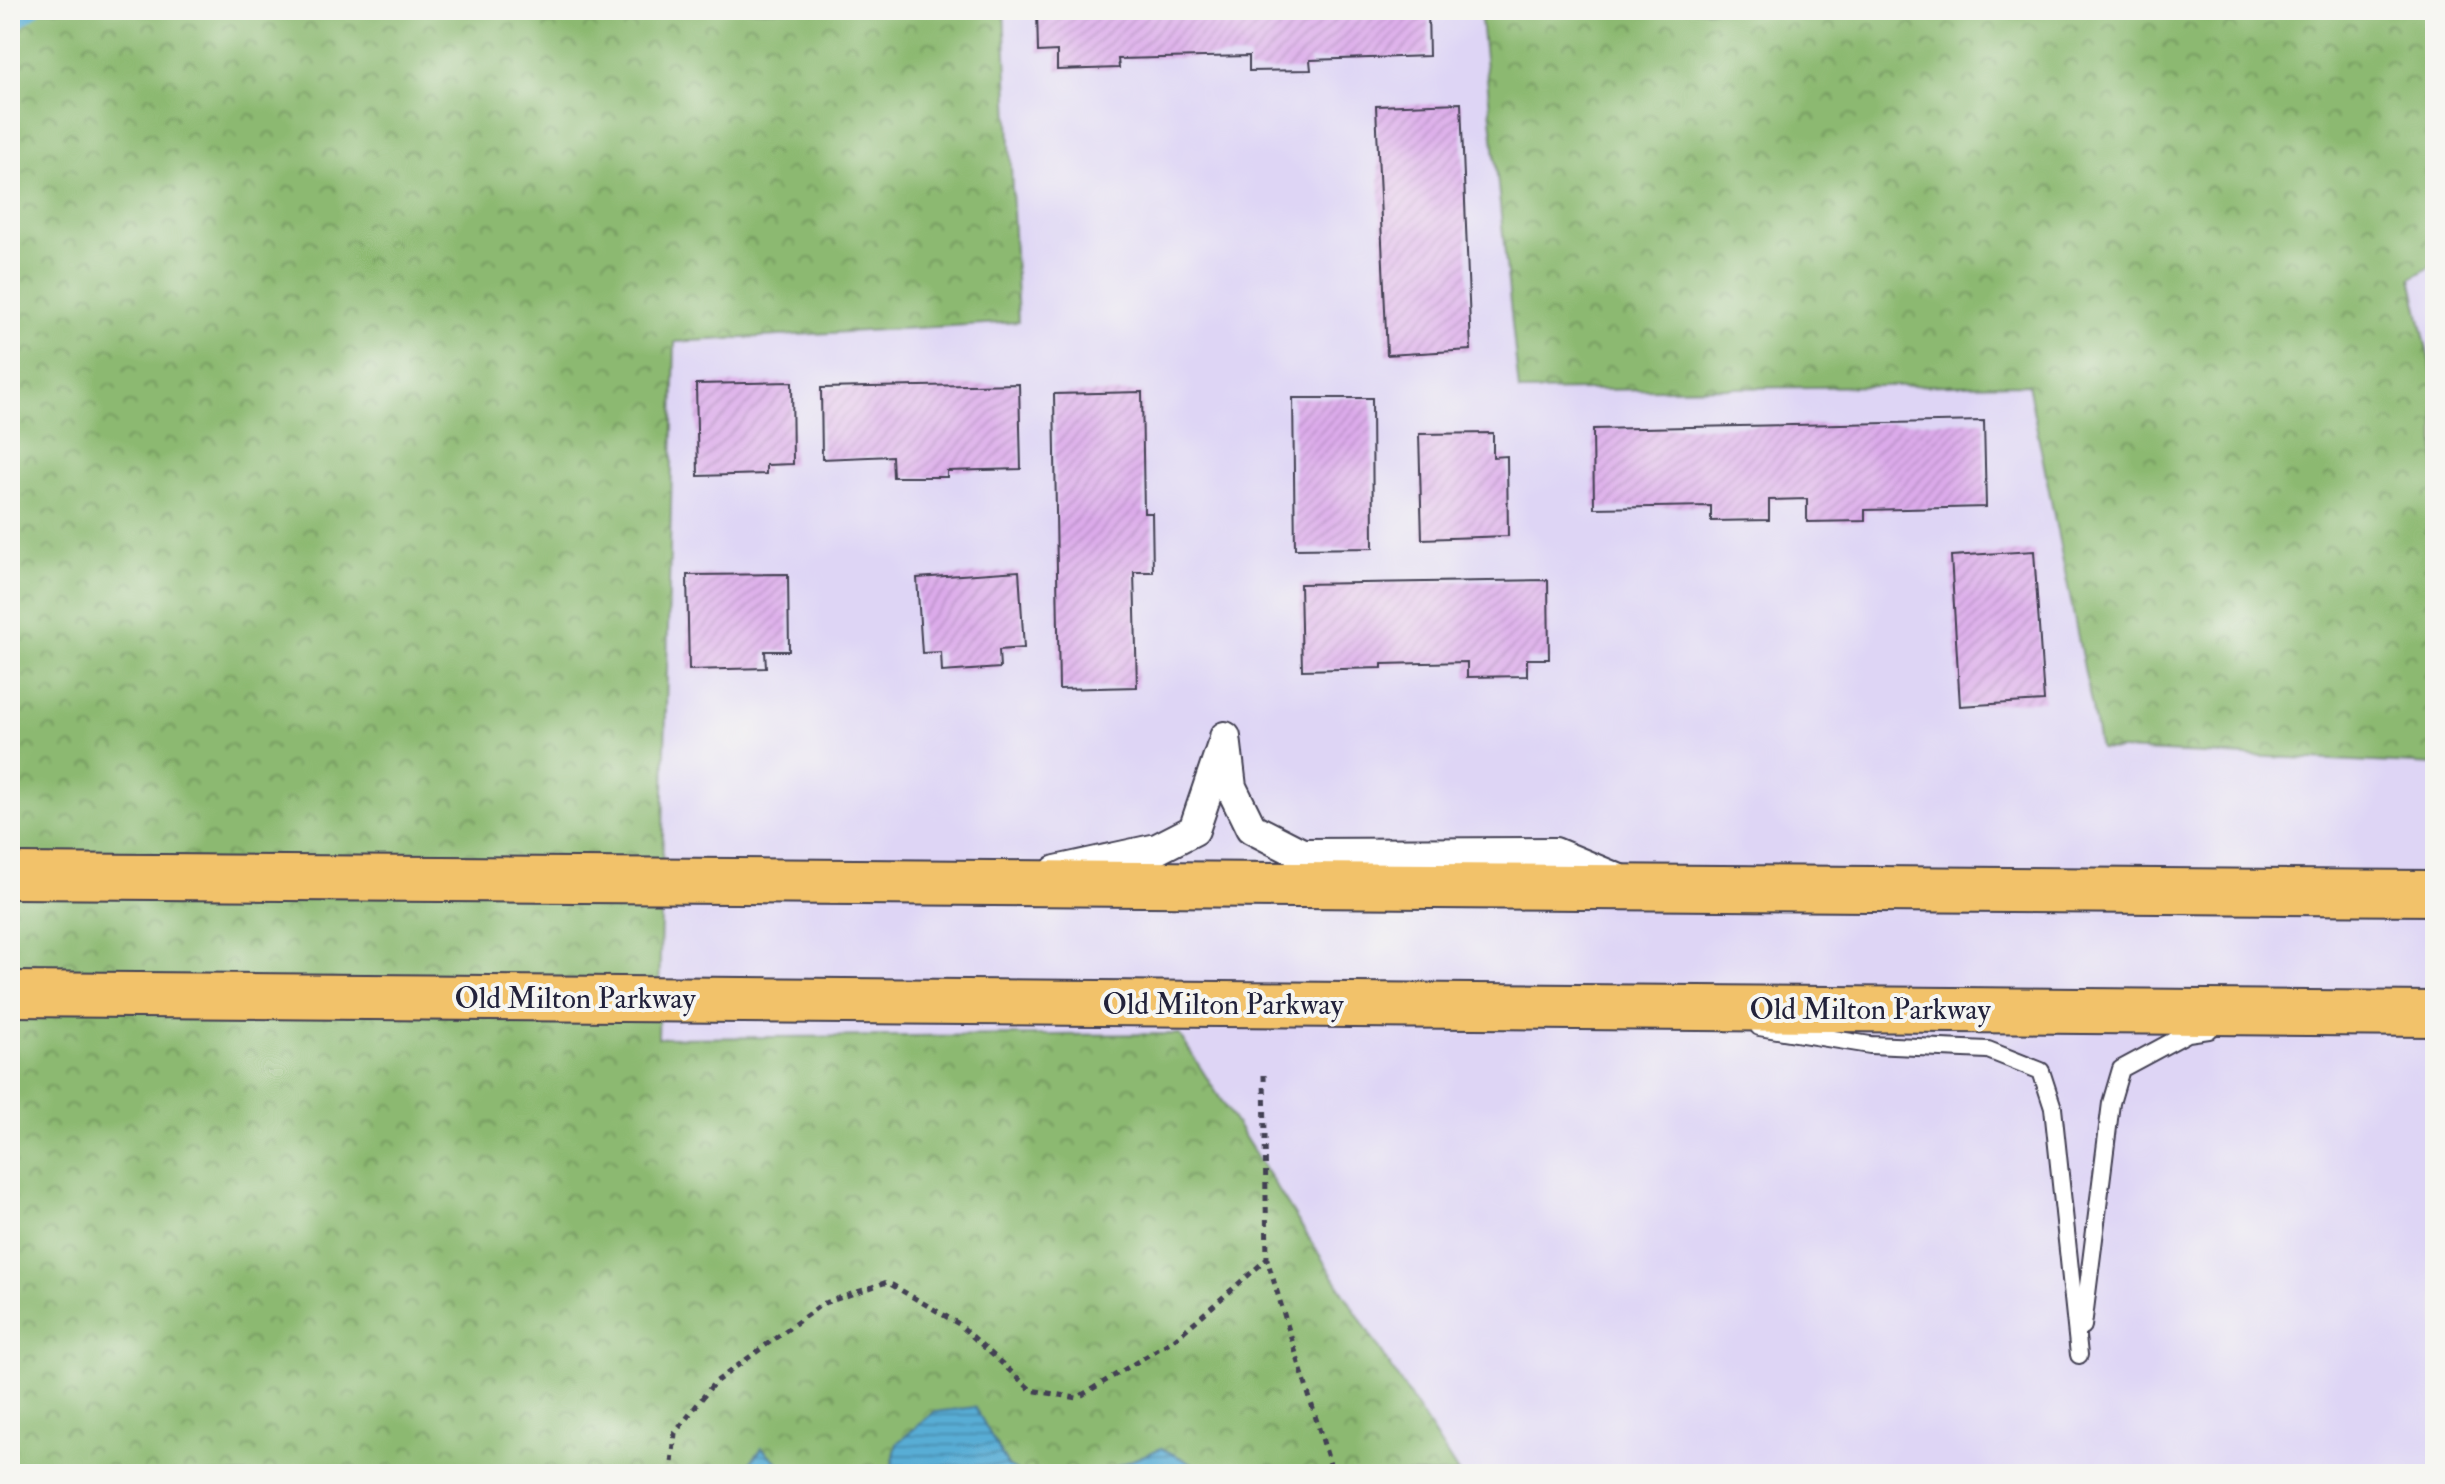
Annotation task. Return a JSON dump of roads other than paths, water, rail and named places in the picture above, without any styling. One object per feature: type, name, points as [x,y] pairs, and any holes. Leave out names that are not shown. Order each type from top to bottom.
[{"type":"highway","points":[[10,876],[2435,893]]},
{"type":"highway","name":"Old Milton Parkway","points":[[10,994],[2435,1014]]},
{"type":"street","points":[[998,883],[1157,849],[1194,830],[1225,737],[1231,787],[1251,828],[1302,854],[1555,853],[1640,888]]},
{"type":"lane","points":[[1635,1007],[1870,1045],[1988,1050],[2041,1071],[2053,1108],[2079,1355],[2111,1103],[2121,1069],[2188,1033],[2318,1013]]},
{"type":"water","points":[[975,1407],[1008,1466],[1021,1474],[890,1474],[897,1443],[934,1412]]},
{"type":"water","points":[[762,1448],[787,1471],[788,1474],[741,1474]]},
{"type":"water","points":[[1161,1448],[1213,1474],[1099,1474]]},
{"type":"waterway","points":[[10,28],[35,10]]}]
